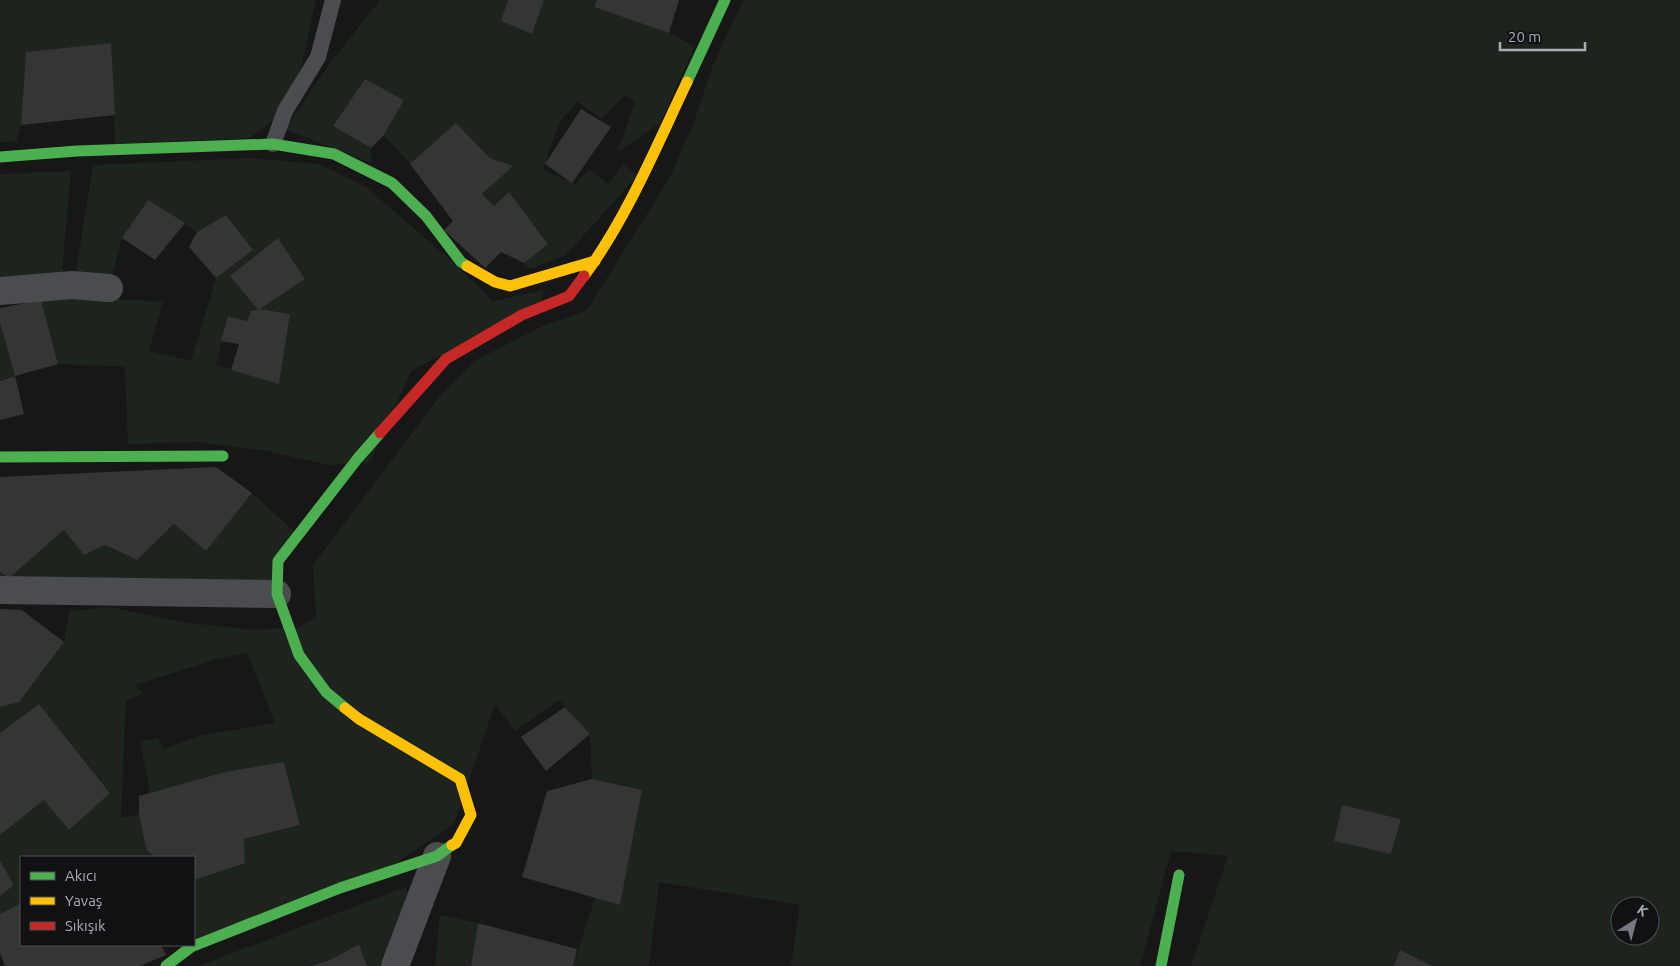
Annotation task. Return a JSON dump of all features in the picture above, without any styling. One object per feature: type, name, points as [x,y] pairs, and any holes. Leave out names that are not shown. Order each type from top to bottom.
[{"type":"street","points":[[195,945],[340,888],[437,856],[456,843],[471,815],[460,779],[359,719],[326,692],[299,655],[277,594],[278,561],[358,458],[446,358],[522,315],[569,296],[595,261],[635,191],[724,0]]},
{"type":"street","points":[[0,157],[77,151],[273,144],[334,154],[392,183],[426,216],[461,262],[495,282],[510,286],[595,261]]},
{"type":"street","points":[[0,290],[72,285],[109,288]]},
{"type":"street","points":[[0,457],[223,456]]},
{"type":"street","points":[[0,590],[277,594]]},
{"type":"street","points":[[394,966],[437,856]]},
{"type":"street","points":[[1161,966],[1179,875]]},
{"type":"street","points":[[166,966],[194,946]]},
{"type":"lane","points":[[273,144],[285,111],[318,57],[332,0]]},
{"type":"shaded area","points":[[0,0],[316,0],[301,68],[274,120],[249,138],[115,144],[111,43],[26,52],[21,125],[16,141],[0,143]]},
{"type":"shaded area","points":[[380,0],[508,0],[502,21],[531,34],[544,0],[597,0],[594,7],[669,33],[695,46],[660,123],[617,153],[635,102],[624,95],[602,119],[577,102],[559,123],[543,170],[575,184],[589,169],[608,184],[624,163],[637,176],[565,256],[530,269],[524,263],[548,243],[509,193],[494,206],[482,194],[512,166],[490,158],[456,123],[410,164],[384,135],[404,100],[365,79],[333,126],[371,148],[371,163],[285,129],[331,62]]},
{"type":"shaded area","points":[[743,0],[1680,0],[1680,966],[1433,966],[1400,950],[1394,966],[1191,966],[1228,856],[1171,851],[1140,966],[791,966],[800,905],[659,882],[649,966],[573,966],[595,898],[620,904],[642,791],[592,779],[590,734],[559,700],[515,731],[495,704],[454,824],[390,867],[195,943],[195,880],[245,863],[244,839],[300,825],[285,763],[225,772],[150,793],[140,741],[158,738],[163,749],[203,735],[275,723],[247,653],[217,659],[135,685],[144,694],[126,700],[121,818],[139,814],[146,849],[153,856],[20,856],[20,904],[0,914],[0,896],[14,885],[0,860],[0,835],[44,800],[69,830],[110,792],[39,704],[0,733],[0,707],[19,701],[64,642],[69,611],[111,607],[182,622],[254,630],[299,627],[316,617],[313,565],[441,395],[474,361],[541,327],[587,310],[669,179],[693,125],[713,65]],"holes":[[[1342,805],[1401,819],[1392,853],[1334,840]]]},
{"type":"shaded area","points":[[251,158],[319,164],[366,187],[452,261],[493,301],[544,290],[540,303],[411,371],[370,463],[327,465],[263,450],[197,442],[128,444],[125,367],[58,364],[41,300],[104,298],[163,302],[149,351],[191,361],[216,278],[253,250],[227,215],[197,232],[148,200],[122,238],[111,279],[75,278],[93,165]],"holes":[[[278,238],[305,279],[260,309],[290,314],[279,383],[216,365],[228,316],[247,321],[251,311],[258,310],[230,276]]]},
{"type":"shaded area","points":[[71,171],[62,272],[0,278],[0,174]]},
{"type":"shaded area","points":[[0,323],[15,376],[0,381]]},
{"type":"shaded area","points":[[252,493],[295,532],[270,592],[0,587],[0,572],[9,578],[64,530],[84,555],[105,545],[137,560],[174,524],[206,551]]},
{"type":"shaded area","points":[[406,887],[409,897],[384,966],[367,966],[359,944],[332,959],[309,966],[198,966]]},
{"type":"shaded area","points":[[440,915],[478,923],[471,966],[435,966]]},
{"type":"building","points":[[508,0],[544,0],[532,34],[501,21]]},
{"type":"building","points":[[597,0],[679,0],[669,33],[594,7]]},
{"type":"building","points":[[111,43],[115,115],[21,125],[26,52]]},
{"type":"building","points":[[365,79],[404,100],[384,135],[371,148],[333,126]]},
{"type":"building","points":[[581,109],[611,127],[572,183],[545,164]]},
{"type":"building","points":[[456,123],[490,158],[513,166],[482,194],[494,206],[509,192],[548,244],[524,263],[501,252],[485,268],[444,230],[453,221],[410,164]]},
{"type":"building","points":[[148,200],[185,223],[155,260],[122,238]]},
{"type":"building","points":[[226,215],[253,250],[216,278],[189,247],[197,232]]},
{"type":"building","points":[[278,238],[305,279],[260,309],[290,314],[279,384],[231,370],[239,344],[221,341],[228,316],[247,321],[251,311],[258,310],[230,276]]},
{"type":"building","points":[[41,300],[58,364],[15,376],[0,323],[0,308]]},
{"type":"building","points":[[15,376],[24,414],[0,420],[0,381]]},
{"type":"building","points":[[216,467],[252,493],[206,551],[174,524],[137,560],[105,545],[84,555],[64,530],[9,578],[0,572],[0,477]]},
{"type":"building","points":[[0,609],[22,610],[64,642],[19,702],[0,707]]},
{"type":"building","points":[[39,704],[110,793],[69,830],[44,800],[0,835],[0,733]]},
{"type":"building","points":[[565,707],[590,734],[546,771],[521,737]]},
{"type":"building","points":[[284,762],[300,825],[244,839],[245,863],[195,880],[195,856],[153,856],[146,849],[139,814],[139,796],[225,772]]},
{"type":"building","points":[[592,779],[642,790],[620,905],[522,877],[547,791]]},
{"type":"building","points":[[1342,805],[1401,819],[1391,854],[1334,841]]},
{"type":"building","points":[[0,860],[14,885],[0,896]]},
{"type":"building","points":[[20,904],[20,946],[162,946],[166,955],[140,966],[5,966],[0,953],[0,914]]},
{"type":"building","points":[[478,923],[577,949],[573,966],[471,966]]},
{"type":"building","points":[[359,944],[367,966],[311,966],[332,959]]},
{"type":"building","points":[[1400,950],[1433,966],[1394,966]]},
{"type":"traffic: fast","points":[[687,82],[725,0]]},
{"type":"traffic: fast","points":[[0,157],[77,151],[273,144],[334,154],[392,183],[426,216],[461,262],[467,266]]},
{"type":"traffic: fast","points":[[345,708],[326,692],[299,655],[277,594],[278,561],[358,458],[380,433]]},
{"type":"traffic: fast","points":[[0,457],[223,456]]},
{"type":"traffic: fast","points":[[195,945],[340,888],[437,856],[452,845]]},
{"type":"traffic: fast","points":[[1161,966],[1179,875]]},
{"type":"traffic: fast","points":[[166,966],[194,946]]},
{"type":"traffic: slow","points":[[584,276],[600,254],[627,206],[687,82]]},
{"type":"traffic: slow","points":[[467,266],[495,282],[510,286],[595,261]]},
{"type":"traffic: slow","points":[[345,708],[359,719],[460,779],[471,815],[456,843],[452,845]]},
{"type":"traffic: jam","points":[[380,433],[446,359],[522,315],[569,296],[584,276]]}]
